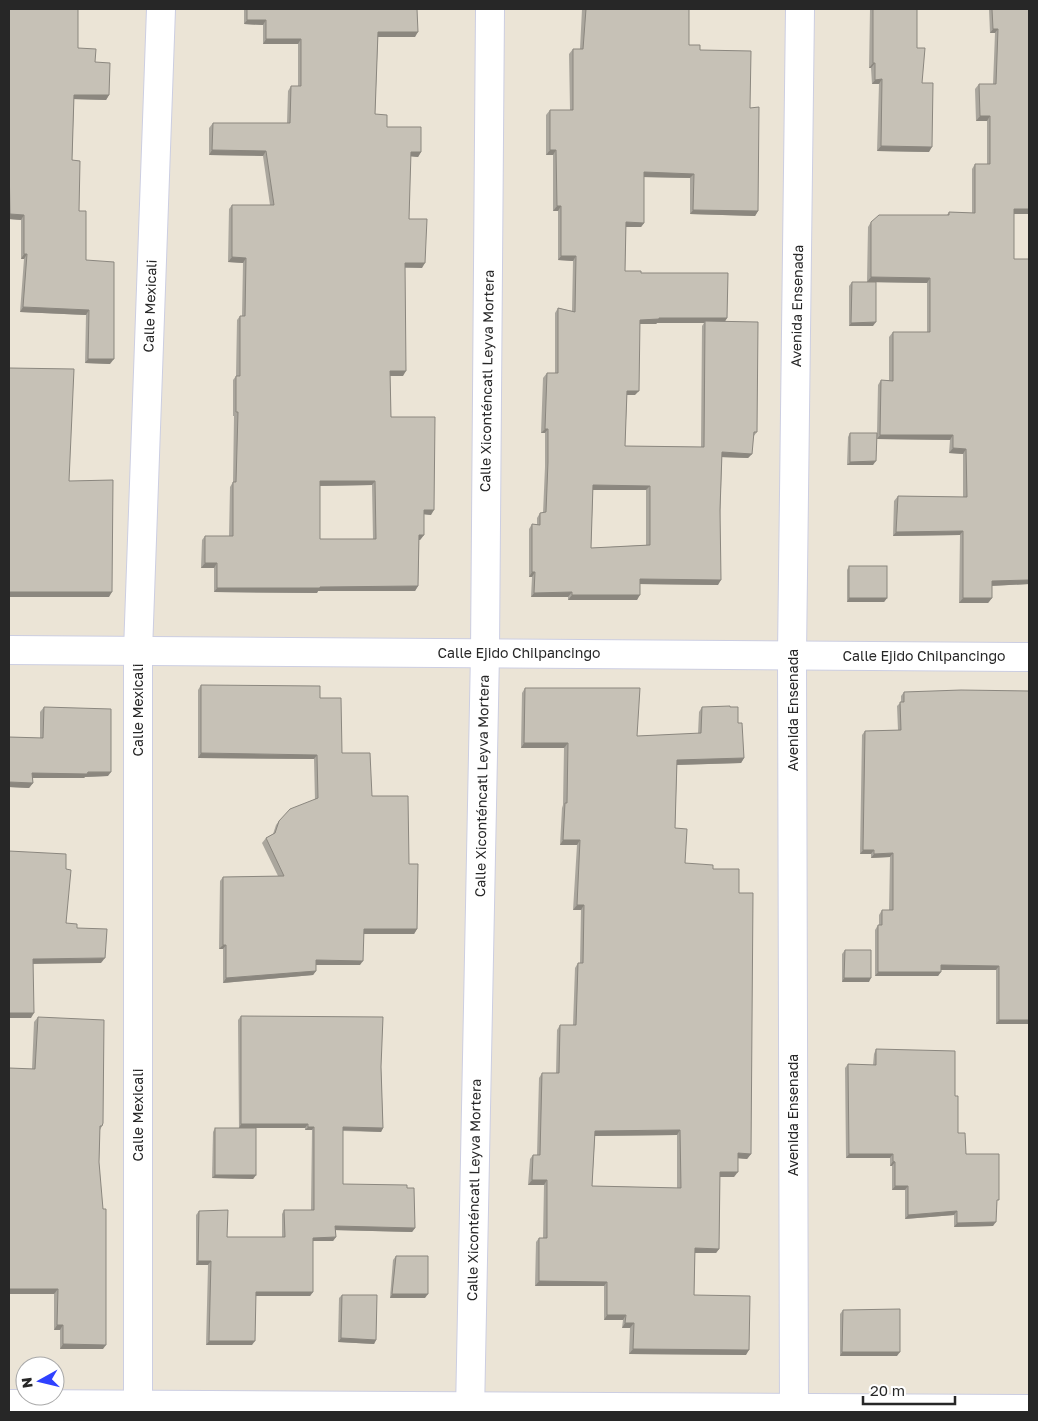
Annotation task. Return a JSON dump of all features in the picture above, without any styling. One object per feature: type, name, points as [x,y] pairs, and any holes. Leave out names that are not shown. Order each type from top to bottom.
[{"type":"street","name":"Calle Mexicali","points":[[138,1408],[138,650],[161,9]]},
{"type":"street","name":"Calle Xiconténcatl Leyva Mortera","points":[[470,1409],[485,653],[490,9]]},
{"type":"street","name":"Avenida Ensenada","points":[[794,1410],[792,655],[800,9]]},
{"type":"street","name":"Calle Ejido Chilpancingo","points":[[9,650],[1029,657]]},
{"type":"street","points":[[9,1404],[138,1408],[1029,1410]]},
{"type":"building","points":[[9,9],[78,9],[78,48],[96,49],[95,62],[110,63],[109,95],[74,95],[72,160],[80,161],[79,211],[86,211],[86,260],[114,262],[114,359],[88,359],[89,310],[23,307],[27,254],[24,254],[24,215],[10,214]]},
{"type":"building","points":[[247,9],[417,9],[418,32],[378,32],[375,114],[387,115],[387,127],[421,127],[421,152],[411,152],[409,219],[427,219],[425,263],[405,263],[406,371],[390,371],[391,417],[435,417],[434,510],[424,510],[424,535],[419,535],[418,586],[217,588],[217,563],[205,563],[205,536],[233,536],[233,482],[236,482],[238,412],[236,412],[236,376],[240,376],[240,316],[245,316],[246,258],[232,257],[232,205],[274,205],[266,151],[212,150],[213,123],[290,123],[291,86],[301,86],[301,39],[266,39],[266,20],[247,20]],"holes":[[[320,481],[375,481],[376,539],[320,539]]]},
{"type":"building","points":[[586,9],[689,9],[689,45],[700,45],[700,50],[751,51],[750,108],[759,107],[758,211],[693,210],[694,174],[644,172],[644,223],[626,222],[625,271],[641,271],[641,273],[728,273],[727,318],[659,318],[640,320],[639,391],[627,391],[625,446],[704,447],[705,321],[758,322],[757,432],[754,432],[752,454],[722,452],[720,510],[721,580],[640,579],[640,595],[572,595],[572,592],[534,593],[535,572],[532,572],[532,524],[540,525],[540,513],[546,512],[548,462],[548,429],[545,429],[547,373],[558,373],[558,308],[575,312],[576,256],[561,256],[561,206],[557,206],[556,150],[550,150],[550,110],[573,110],[573,49],[583,49]],"holes":[[[593,485],[650,486],[650,545],[591,548]]]},
{"type":"building","points":[[873,9],[917,9],[917,48],[925,48],[922,83],[933,83],[932,147],[881,146],[882,79],[875,80],[875,63],[873,63]]},
{"type":"building","points":[[992,9],[1029,9],[1029,209],[1014,209],[1014,259],[1029,259],[1029,580],[992,581],[992,598],[963,598],[963,531],[896,532],[898,496],[967,497],[966,449],[953,448],[953,435],[880,435],[881,380],[893,381],[893,332],[930,332],[930,278],[871,277],[871,222],[879,215],[949,215],[949,212],[975,213],[975,164],[990,164],[990,116],[980,116],[979,84],[996,84],[998,29],[993,29]]},
{"type":"building","points":[[852,282],[876,282],[876,322],[851,323]]},
{"type":"building","points":[[9,368],[74,369],[69,481],[113,480],[112,592],[9,592]]},
{"type":"building","points":[[850,433],[877,433],[876,461],[850,462]]},
{"type":"building","points":[[849,566],[887,566],[887,598],[849,598]]},
{"type":"building","points":[[201,685],[320,686],[320,698],[341,698],[342,753],[370,753],[372,796],[408,796],[409,864],[418,864],[417,929],[364,929],[363,961],[316,960],[316,971],[226,978],[226,945],[223,945],[223,877],[284,876],[266,838],[275,833],[279,821],[290,809],[318,798],[317,755],[201,753]]},
{"type":"building","points":[[525,688],[640,688],[637,736],[701,733],[702,707],[738,707],[738,723],[742,723],[744,758],[677,760],[675,828],[687,829],[685,863],[713,865],[713,869],[739,869],[739,893],[753,893],[751,1154],[738,1153],[738,1172],[720,1172],[719,1249],[695,1248],[694,1295],[750,1296],[749,1350],[633,1349],[634,1323],[625,1323],[626,1315],[607,1315],[607,1282],[539,1281],[539,1238],[547,1238],[547,1180],[532,1180],[533,1155],[540,1155],[542,1073],[559,1073],[560,1025],[576,1025],[578,963],[583,963],[584,905],[577,905],[580,840],[563,840],[565,803],[567,803],[568,743],[524,743]],"holes":[[[680,1130],[681,1188],[592,1186],[595,1131]]]},
{"type":"building","points":[[961,690],[1029,691],[1029,1020],[999,1020],[999,966],[941,965],[941,972],[878,972],[878,925],[882,925],[882,910],[893,910],[893,853],[874,854],[874,850],[863,850],[865,731],[901,730],[900,702],[904,702],[904,692]]},
{"type":"building","points":[[44,707],[111,709],[111,772],[88,772],[87,774],[32,773],[33,783],[9,782],[9,737],[43,738]]},
{"type":"building","points":[[9,851],[66,854],[66,869],[71,870],[66,923],[77,924],[77,928],[107,929],[105,958],[33,959],[34,1013],[9,1013]]},
{"type":"building","points":[[845,950],[871,950],[871,978],[844,978]]},
{"type":"building","points":[[241,1016],[383,1017],[381,1067],[383,1128],[343,1127],[343,1184],[407,1185],[407,1188],[414,1188],[415,1228],[335,1226],[336,1237],[313,1238],[313,1292],[256,1292],[255,1341],[209,1341],[211,1261],[198,1261],[199,1211],[228,1210],[227,1237],[285,1237],[284,1210],[314,1210],[314,1127],[308,1127],[308,1124],[241,1124]]},
{"type":"building","points":[[38,1017],[104,1020],[103,1123],[100,1126],[99,1162],[103,1209],[106,1209],[106,1345],[63,1344],[63,1325],[57,1325],[58,1289],[9,1289],[9,1068],[35,1069]]},
{"type":"building","points":[[876,1049],[955,1051],[955,1096],[958,1096],[958,1133],[965,1133],[966,1154],[999,1154],[999,1200],[997,1200],[996,1222],[957,1223],[957,1211],[908,1215],[908,1186],[895,1186],[893,1154],[849,1154],[848,1064],[876,1065]]},
{"type":"building","points":[[215,1128],[256,1128],[256,1175],[215,1175]]},
{"type":"building","points":[[396,1256],[428,1256],[428,1294],[392,1294]]},
{"type":"building","points":[[342,1295],[377,1295],[376,1340],[341,1338]]},
{"type":"building","points":[[900,1309],[900,1352],[842,1352],[843,1310]]}]
